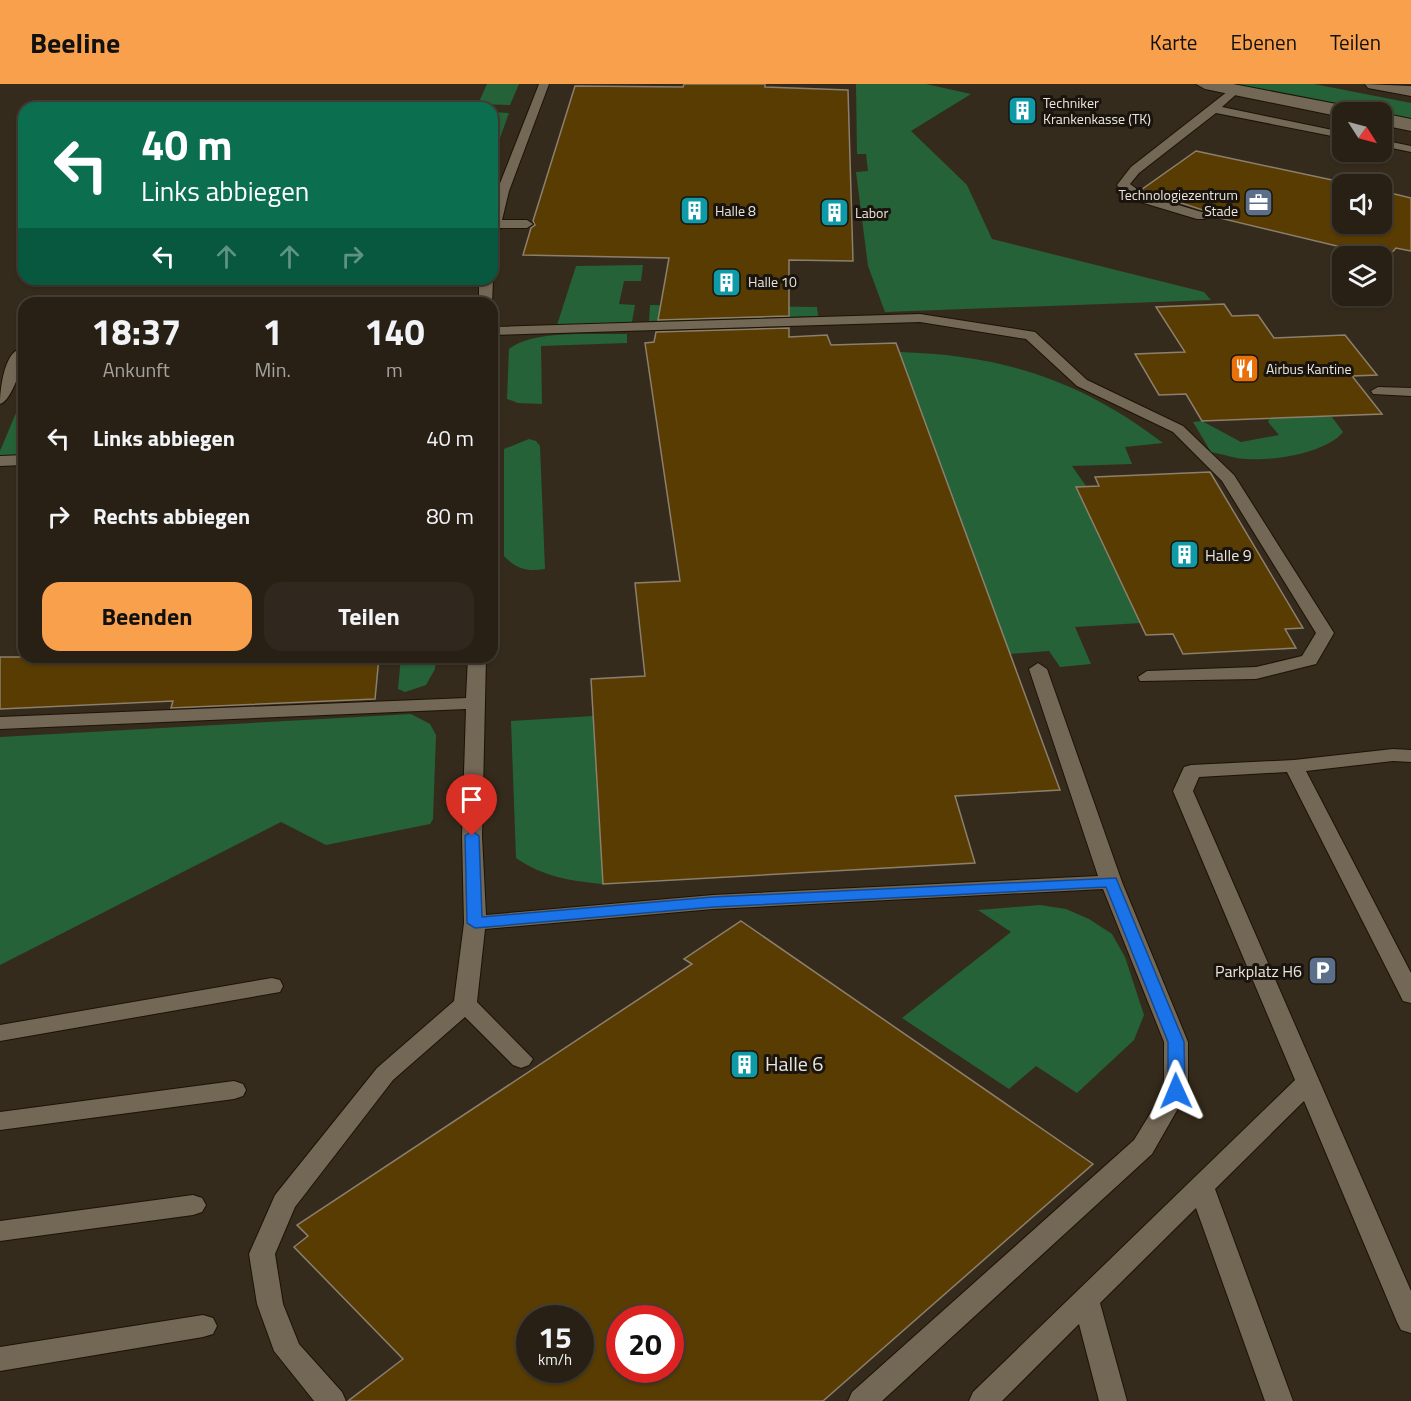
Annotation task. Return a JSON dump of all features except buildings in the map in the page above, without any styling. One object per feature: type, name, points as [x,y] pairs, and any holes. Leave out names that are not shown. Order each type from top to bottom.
[{"type":"street","points":[[1205,84],[1332,109]]},
{"type":"street","points":[[1374,84],[1411,91]]},
{"type":"street","points":[[1392,121],[1411,125]]},
{"type":"lane","points":[[498,212],[503,191],[544,84]]},
{"type":"lane","points":[[1201,216],[1141,198],[1123,185],[1136,170],[1236,90]]},
{"type":"lane","points":[[1214,109],[1332,133]]},
{"type":"lane","points":[[1392,145],[1411,149]]},
{"type":"lane","points":[[498,228],[527,224]]},
{"type":"lane","points":[[498,331],[920,318],[1030,335],[1082,383],[1178,429],[1228,477],[1325,633],[1310,660],[1256,673],[1147,678]]},
{"type":"lane","points":[[0,353],[18,353]]},
{"type":"lane","points":[[0,400],[18,362]]},
{"type":"lane","points":[[1378,391],[1411,392]]},
{"type":"lane","points":[[0,461],[18,460]]},
{"type":"lane","points":[[332,1401],[288,1351],[270,1304],[261,1254],[284,1202],[385,1074],[465,1004],[475,923],[472,836],[477,663]]},
{"type":"lane","points":[[862,1401],[1143,1147],[1176,1091],[1176,1042],[1111,882],[1038,669]]},
{"type":"lane","points":[[0,723],[476,703]]},
{"type":"lane","points":[[1411,756],[1393,755],[1294,766],[1191,771],[1183,792],[1411,1322]]},
{"type":"lane","points":[[1294,766],[1411,995]]},
{"type":"lane","points":[[475,923],[713,902],[1111,882]]},
{"type":"lane","points":[[0,1033],[272,986]]},
{"type":"lane","points":[[465,1004],[521,1059]]},
{"type":"lane","points":[[983,1401],[1308,1082]]},
{"type":"lane","points":[[0,1121],[234,1090]]},
{"type":"lane","points":[[1201,1187],[1279,1401]]},
{"type":"lane","points":[[0,1231],[193,1206]]},
{"type":"lane","points":[[1086,1300],[1113,1401]]},
{"type":"lane","points":[[0,1359],[203,1326]]},
{"type":"green space","points":[[487,84],[519,84],[510,105],[498,105],[498,102],[479,102]]},
{"type":"green space","points":[[856,84],[926,84],[971,94],[911,131],[967,185],[992,239],[1204,292],[1211,300],[885,312],[868,266],[856,172],[868,171],[866,154],[857,154]]},
{"type":"green space","points":[[1232,84],[1314,84],[1411,103],[1411,119],[1392,115],[1392,102],[1332,104]]},
{"type":"green space","points":[[498,112],[509,113],[498,143]]},
{"type":"green space","points":[[643,265],[641,281],[624,281],[619,304],[635,305],[632,322],[557,325],[576,266]]},
{"type":"green space","points":[[650,305],[817,307],[818,316],[649,321]]},
{"type":"green space","points":[[565,334],[627,334],[627,343],[541,346],[542,404],[518,403],[507,399],[509,349],[520,343],[533,338]]},
{"type":"green space","points":[[899,352],[972,359],[1039,375],[1070,387],[1101,403],[1163,443],[1125,447],[1132,464],[1072,466],[1086,486],[1076,488],[1141,623],[1075,627],[1091,664],[1060,667],[1049,651],[1009,654]]},
{"type":"green space","points":[[18,408],[18,455],[0,455]]},
{"type":"green space","points":[[1305,408],[1312,417],[1332,417],[1343,432],[1325,445],[1312,450],[1271,459],[1242,459],[1211,452],[1193,422],[1202,421],[1241,442],[1279,435],[1268,422],[1270,418]]},
{"type":"green space","points":[[529,439],[536,441],[540,446],[545,569],[539,570],[518,567],[504,556],[504,449]]},
{"type":"green space","points":[[400,663],[436,663],[435,669],[426,685],[405,692],[398,689]]},
{"type":"green space","points":[[411,714],[430,724],[436,735],[433,819],[430,824],[326,845],[281,822],[0,965],[0,737]]},
{"type":"green space","points":[[593,716],[603,884],[547,874],[516,858],[511,721]]},
{"type":"green space","points":[[1040,905],[1066,909],[1089,919],[1112,934],[1125,957],[1144,1015],[1134,1040],[1077,1093],[1036,1066],[1009,1089],[902,1018],[1011,932],[978,910]]},
{"type":"place","name":"Techniker Krankenkasse (TK)","points":[[1022,111]]},
{"type":"place","name":"Technologiezentrum Stade","points":[[1259,203]]},
{"type":"place","name":"Halle 8","points":[[694,211]]},
{"type":"place","name":"Labor","points":[[834,213]]},
{"type":"place","name":"Halle 10","points":[[727,282]]},
{"type":"place","name":"Airbus Kantine","points":[[1245,369]]},
{"type":"place","name":"Halle 9","points":[[1184,555]]},
{"type":"place","name":"Parkplatz H6","points":[[1323,971]]},
{"type":"place","name":"Halle 6","points":[[744,1064]]},
{"type":"route","points":[[472,836],[475,923],[713,902],[1111,882],[1176,1042],[1176,1091]]}]
